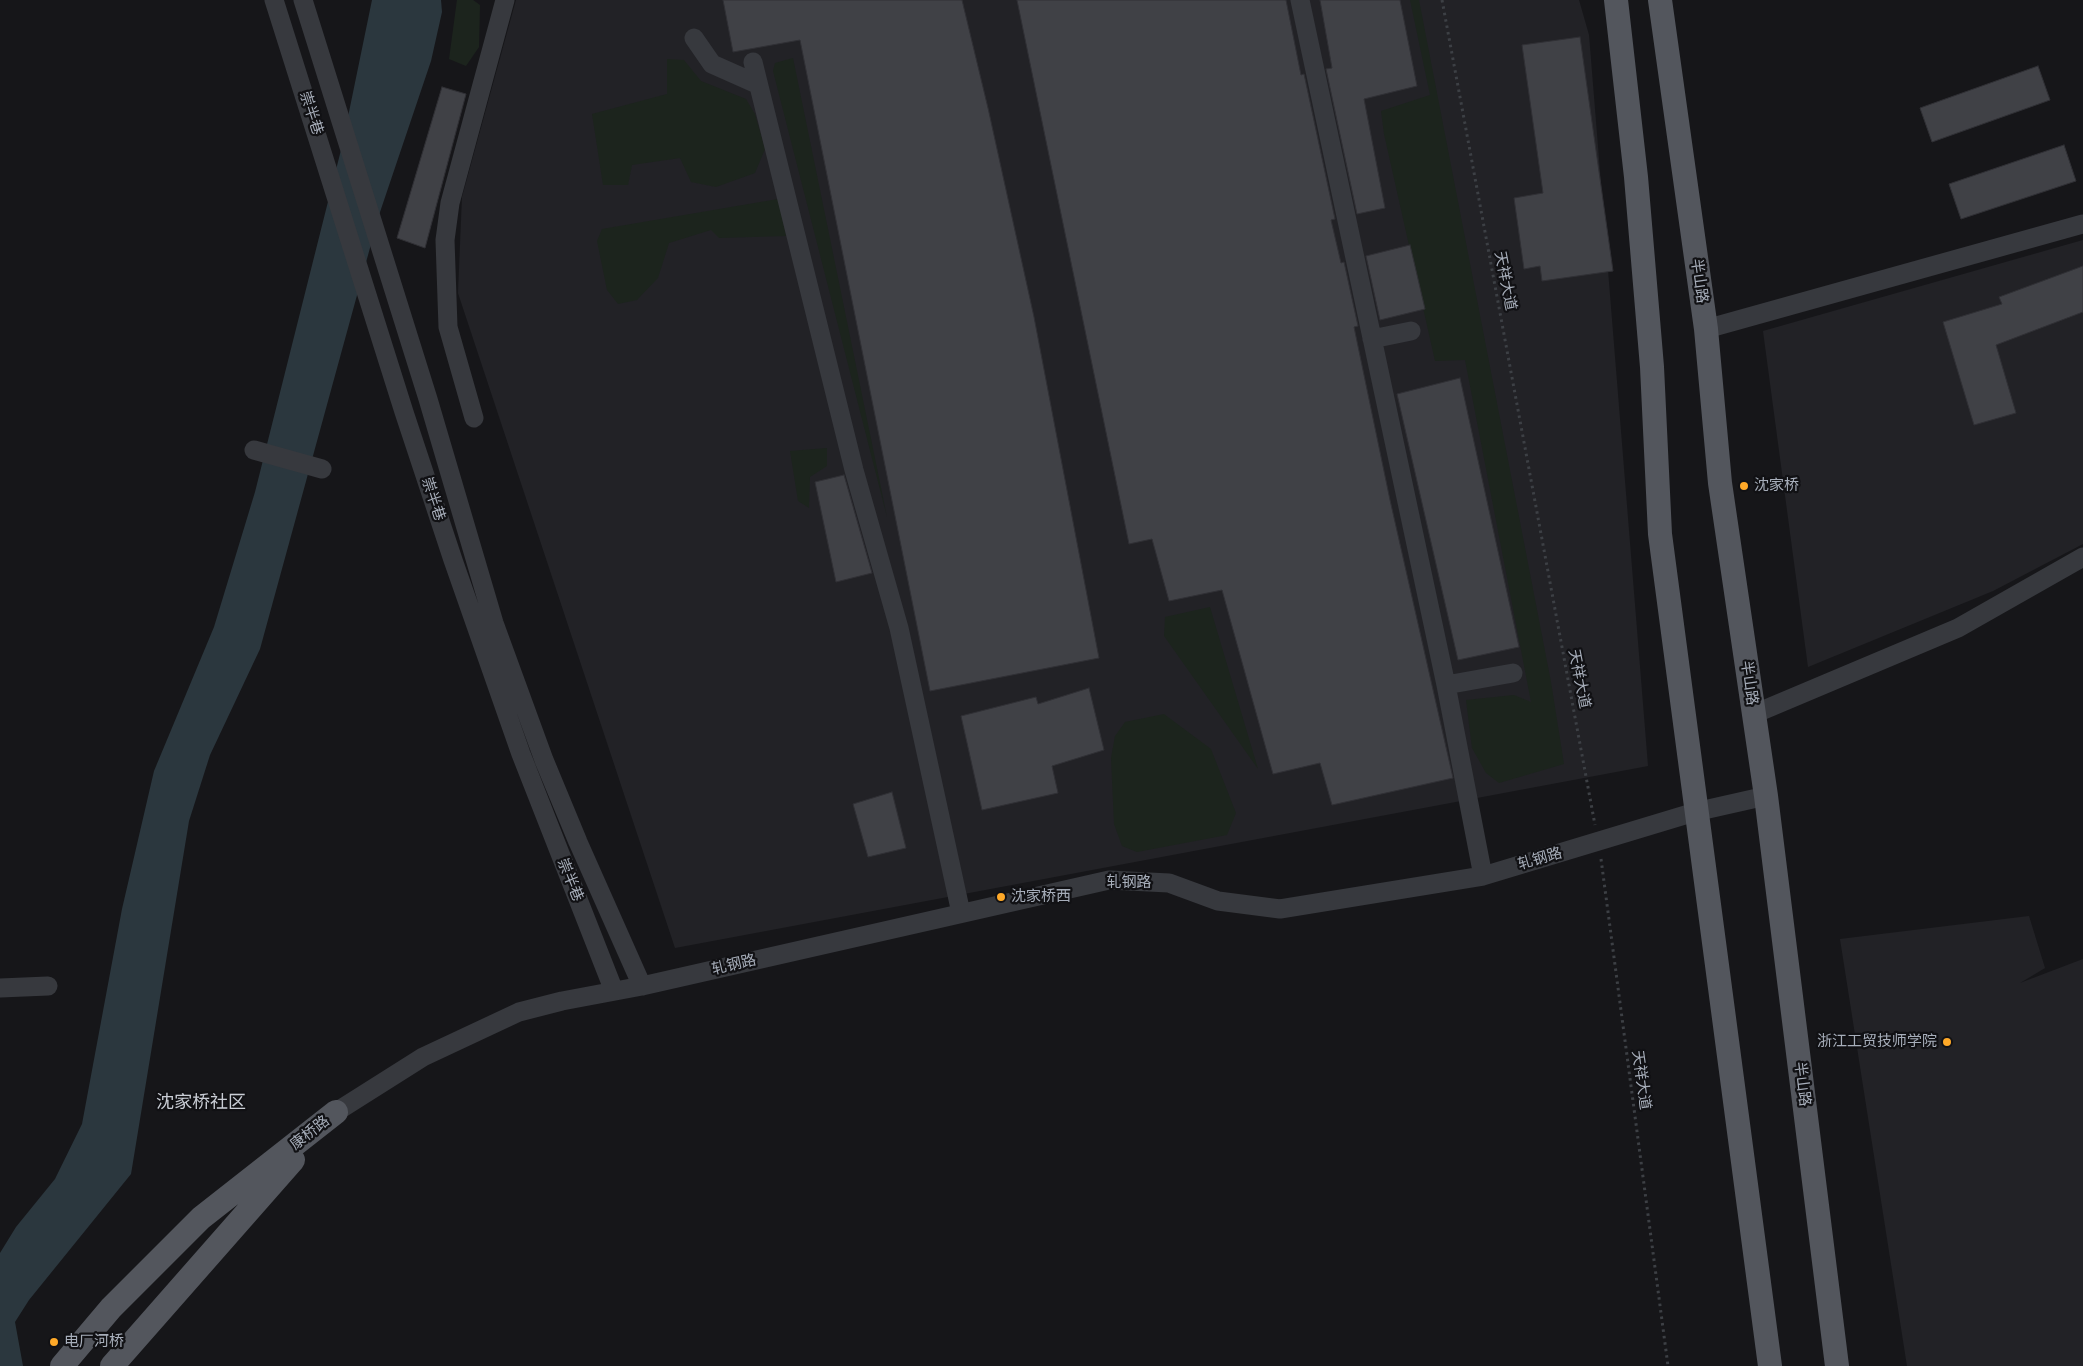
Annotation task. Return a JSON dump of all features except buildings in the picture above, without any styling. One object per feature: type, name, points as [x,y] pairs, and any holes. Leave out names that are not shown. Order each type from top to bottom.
[{"type":"main road","points":[[1616,0],[1636,178],[1652,367],[1660,534],[1695,812],[1770,1366]]},
{"type":"main road","name":"半山路","points":[[1660,0],[1706,328],[1720,483],[1766,796],[1838,1366]]},
{"type":"main road","name":"康桥路","points":[[62,1366],[111,1308],[201,1218],[336,1112]]},
{"type":"main road","name":"康桥路","points":[[112,1366],[184,1282],[336,1112]]},
{"type":"street","name":"崇半巷","points":[[274,0],[453,560],[521,754],[614,991]]},
{"type":"street","name":"崇半巷","points":[[303,0],[401,312],[494,623],[559,796],[642,986]]},
{"type":"street","points":[[474,418],[448,327],[445,240],[450,203],[505,0]]},
{"type":"street","points":[[1300,0],[1446,685],[1483,876]]},
{"type":"street","points":[[694,38],[712,64],[757,84]]},
{"type":"street","points":[[753,62],[854,470],[899,628],[961,913]]},
{"type":"street","points":[[1706,328],[2083,224]]},
{"type":"street","points":[[1372,339],[1411,331]]},
{"type":"street","points":[[254,450],[322,469]]},
{"type":"street","points":[[1754,714],[1958,628],[2083,557]]},
{"type":"street","points":[[1446,685],[1513,673]]},
{"type":"street","name":"轧钢路","points":[[336,1112],[423,1057],[519,1012],[642,986],[961,913],[1005,905],[1109,880],[1169,883],[1218,901],[1280,909],[1483,876],[1695,812],[1766,796]]},
{"type":"street","points":[[0,988],[48,986]]},
{"type":"path","name":"天祥大道","points":[[1442,0],[1598,842],[1668,1366]]},
{"type":"shaded area","points":[[372,0],[441,0],[442,12],[431,61],[379,215],[260,649],[210,755],[189,821],[131,1174],[29,1300],[15,1322],[23,1366],[0,1366],[0,1253],[16,1227],[55,1179],[82,1124],[122,909],[154,771],[214,627],[255,492],[342,146]]},
{"type":"shaded area","points":[[457,0],[473,0],[480,5],[479,47],[466,66],[449,59]]},
{"type":"shaded area","points":[[516,0],[1579,0],[1589,35],[1648,766],[675,948],[458,293],[462,197]]},
{"type":"shaded area","points":[[1410,0],[1419,0],[1551,682],[1564,764],[1499,783],[1486,773],[1472,748],[1466,700],[1514,695],[1531,702],[1465,360],[1435,361],[1384,134],[1381,111],[1430,95]]},
{"type":"shaded area","points":[[793,58],[887,517],[773,71],[775,63]]},
{"type":"shaded area","points":[[667,59],[684,60],[701,81],[746,99],[755,114],[765,149],[755,173],[716,187],[691,182],[680,158],[632,165],[628,185],[603,185],[592,114],[667,94]]},
{"type":"shaded area","points":[[778,199],[786,236],[719,238],[711,230],[669,243],[658,278],[637,300],[618,304],[607,290],[597,241],[602,229]]},
{"type":"shaded area","points":[[2083,240],[2083,544],[1993,591],[1808,667],[1763,331]]},
{"type":"shaded area","points":[[827,448],[827,466],[810,477],[809,508],[798,501],[790,451]]},
{"type":"shaded area","points":[[1210,607],[1258,769],[1164,636],[1165,617]]},
{"type":"shaded area","points":[[1164,714],[1211,749],[1236,813],[1227,835],[1137,852],[1122,846],[1114,824],[1111,758],[1115,736],[1125,722]]},
{"type":"shaded area","points":[[2029,916],[2045,968],[2020,983],[2083,959],[2083,1366],[1907,1366],[1840,939]]},
{"type":"place","name":"沈家桥","points":[[1744,486]]},
{"type":"place","name":"沈家桥西","points":[[1001,897]]},
{"type":"place","name":"浙江工贸技师学院","points":[[1947,1042]]},
{"type":"place","name":"电厂河桥","points":[[54,1342]]},
{"type":"district","name":"沈家桥社区","points":[[201,1103]]}]
